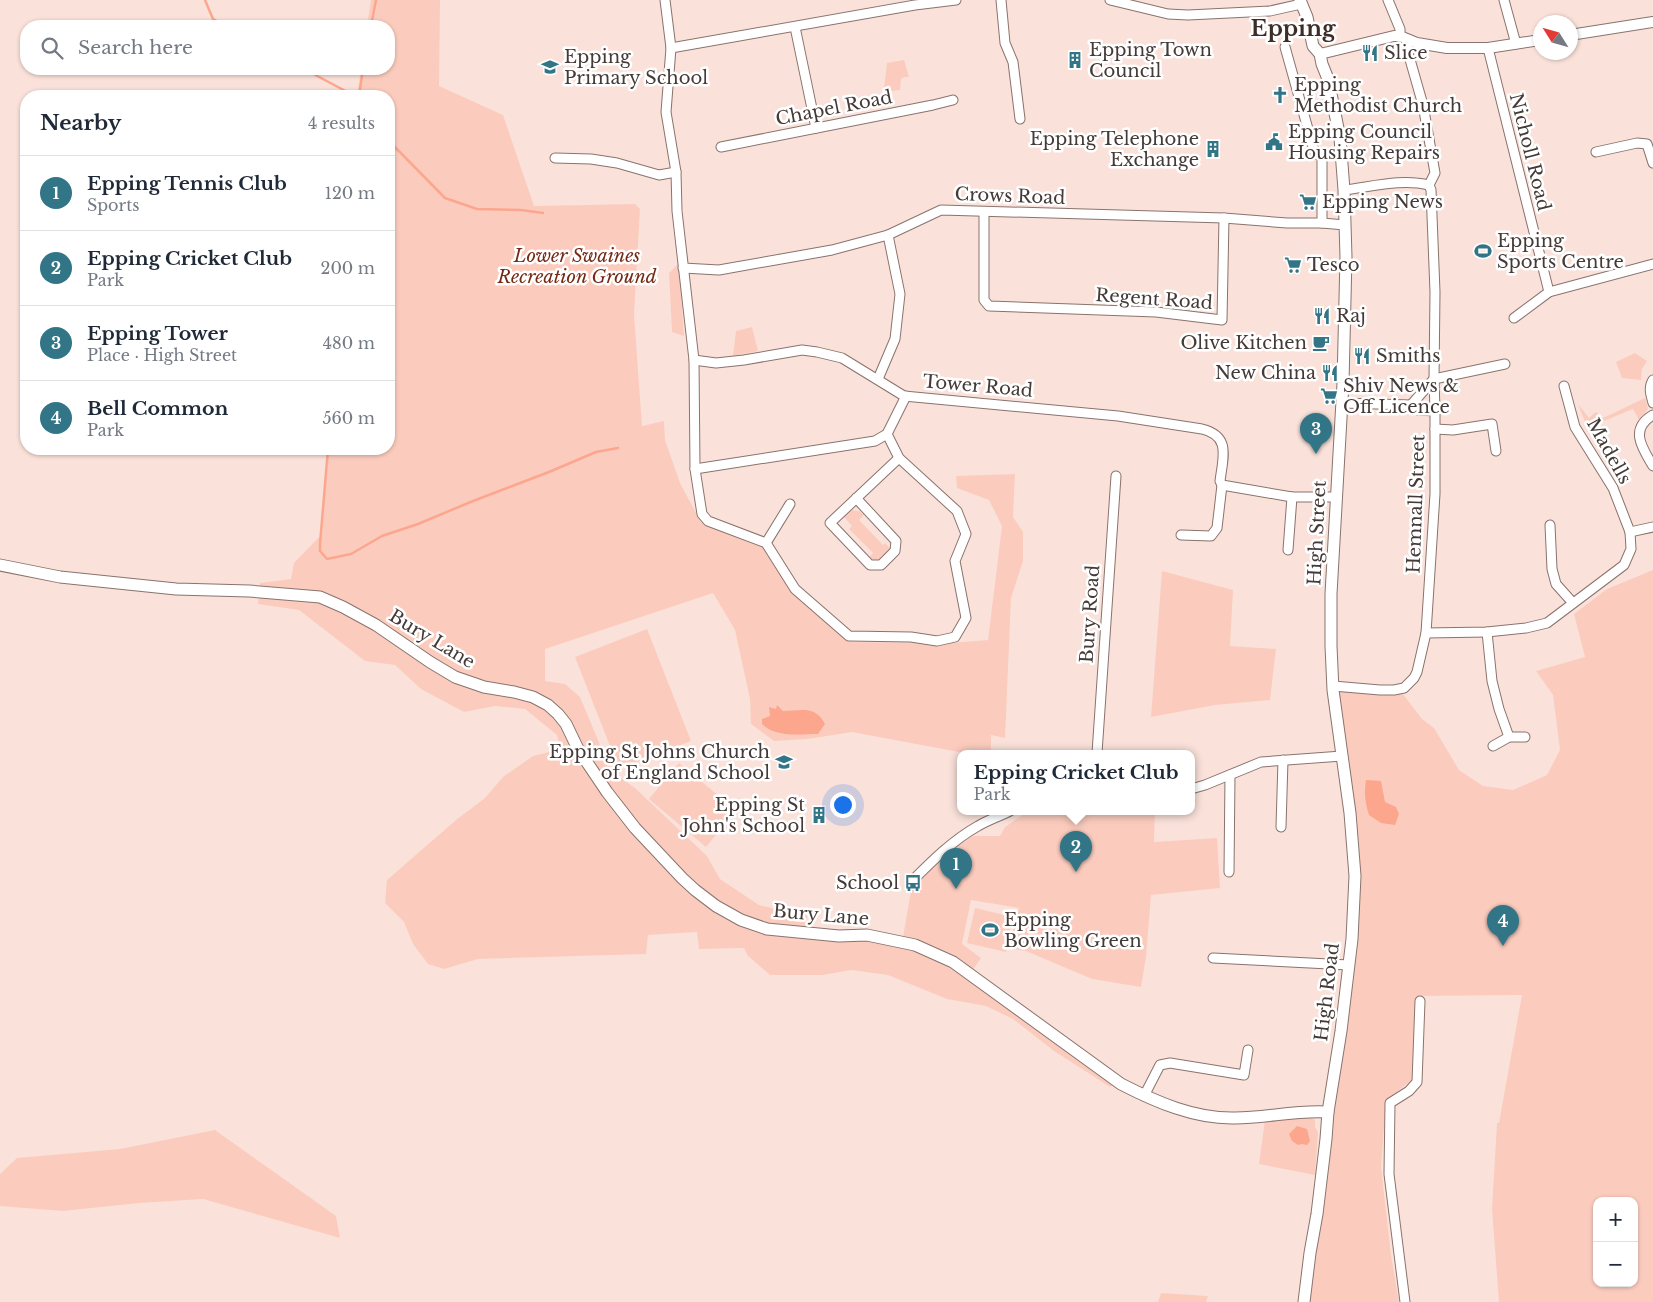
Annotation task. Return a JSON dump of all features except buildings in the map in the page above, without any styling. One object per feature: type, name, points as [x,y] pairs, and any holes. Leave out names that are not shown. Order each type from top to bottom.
[{"type":"main road","name":"High Street","points":[[1300,2],[1307,16],[1313,46],[1320,54],[1328,80],[1340,138],[1344,190],[1342,404],[1331,594],[1333,686]]},
{"type":"main road","name":"Bury Lane","points":[[0,565],[60,577],[176,589],[249,591],[320,597],[376,625],[455,677],[484,688],[514,692],[532,697],[548,705],[566,724],[578,749],[607,792],[635,828],[695,890],[716,906],[741,920],[767,929],[839,936],[867,935],[915,946],[953,962],[1108,1075],[1144,1096],[1192,1113],[1234,1118],[1297,1111],[1328,1112]]},
{"type":"main road","name":"High Road","points":[[1304,1302],[1320,1195],[1328,1112],[1349,965],[1355,876],[1350,813],[1333,686]]},
{"type":"street","points":[[666,0],[671,48],[666,112],[676,172],[677,211],[694,360],[695,469],[702,514],[708,521],[766,544],[795,589],[849,636],[911,637],[937,641],[955,637],[966,618],[955,561],[966,534],[957,511],[899,458],[887,434]]},
{"type":"street","points":[[671,48],[795,27],[825,20],[956,0]]},
{"type":"street","points":[[1001,0],[1005,43],[1013,62],[1020,119]]},
{"type":"street","points":[[1110,0],[1168,14],[1188,15],[1270,11],[1300,2]]},
{"type":"street","name":"Hemnall Street","points":[[1333,686],[1380,690],[1404,688],[1417,672],[1426,634],[1435,494],[1435,292],[1432,190],[1429,185],[1435,174],[1424,105],[1405,38],[1388,0]]},
{"type":"street","points":[[1504,0],[1516,44]]},
{"type":"street","points":[[1578,34],[1653,22]]},
{"type":"street","points":[[795,27],[816,128]]},
{"type":"street","points":[[1320,54],[1380,39],[1405,38],[1417,43],[1447,48],[1488,48],[1533,41]]},
{"type":"street","points":[[1284,48],[1315,154],[1322,155],[1322,223]]},
{"type":"street","name":"Nicholl Road","points":[[1488,48],[1548,292]]},
{"type":"street","name":"Chapel Road","points":[[721,147],[952,100]]},
{"type":"street","points":[[1596,152],[1637,143],[1650,143],[1653,163]]},
{"type":"street","points":[[555,158],[591,159],[617,163],[660,175],[676,172]]},
{"type":"street","points":[[1344,190],[1389,183],[1421,183],[1429,185]]},
{"type":"street","name":"Crows Road","points":[[683,268],[719,270],[832,250],[888,235],[941,210],[1224,218],[1345,225]]},
{"type":"street","name":"Regent Road","points":[[984,212],[984,300],[989,306],[1156,312],[1222,320],[1224,218]]},
{"type":"street","points":[[878,379],[896,339],[900,294],[888,235]]},
{"type":"street","points":[[1514,318],[1548,292],[1653,264]]},
{"type":"street","name":"Tower Road","points":[[694,360],[725,362],[802,350],[810,351],[842,358],[906,396],[1118,416],[1212,431],[1220,438],[1224,448],[1220,481],[1222,485],[1216,528],[1211,536],[1181,535]]},
{"type":"street","points":[[1411,405],[1434,379],[1505,364]]},
{"type":"street","points":[[1653,380],[1650,385],[1650,392],[1653,402]]},
{"type":"street","name":"Madells","points":[[1426,634],[1487,632],[1526,628],[1547,623],[1624,565],[1631,550],[1630,532],[1613,488],[1575,428],[1564,386]]},
{"type":"street","points":[[695,469],[875,441],[887,434],[906,396]]},
{"type":"street","points":[[1342,404],[1411,405],[1418,410],[1435,410]]},
{"type":"street","points":[[1653,414],[1644,422],[1640,436],[1641,445],[1653,466]]},
{"type":"street","points":[[1435,429],[1453,430],[1492,424],[1496,451]]},
{"type":"street","points":[[856,498],[896,541],[895,551],[881,565],[870,565],[830,523],[856,498],[899,458]]},
{"type":"street","name":"Bury Road","points":[[1097,750],[1116,476]]},
{"type":"street","points":[[1222,485],[1292,497],[1336,497]]},
{"type":"street","points":[[1288,550],[1292,497]]},
{"type":"street","points":[[766,544],[790,504]]},
{"type":"street","points":[[1550,524],[1552,569],[1556,584],[1573,603]]},
{"type":"street","points":[[1630,532],[1653,527]]},
{"type":"street","points":[[1487,632],[1492,681],[1498,709],[1509,737]]},
{"type":"street","points":[[1493,746],[1509,737],[1525,737]]},
{"type":"street","points":[[1195,788],[1261,762],[1342,756]]},
{"type":"street","points":[[1281,827],[1283,760]]},
{"type":"street","points":[[1230,775],[1230,872]]},
{"type":"street","points":[[912,881],[955,842],[979,826],[1002,815]]},
{"type":"street","points":[[1213,958],[1349,965]]},
{"type":"street","points":[[1405,1302],[1389,1174],[1390,1103],[1409,1091],[1417,1082],[1419,1076],[1420,1001]]},
{"type":"street","points":[[1144,1096],[1160,1065],[1170,1063],[1244,1075],[1248,1050]]},
{"type":"green space","name":"Lower Swaines Recreation Ground","points":[[371,0],[440,0],[439,86],[503,115],[534,206],[635,204],[640,209],[634,314],[642,426],[664,421],[665,440],[680,483],[701,522],[765,546],[794,594],[849,642],[950,643],[988,640],[1002,526],[989,500],[957,488],[956,476],[1015,474],[1013,517],[1023,532],[1023,561],[1011,598],[1005,738],[991,735],[991,750],[957,750],[957,752],[852,732],[808,739],[774,741],[751,724],[750,699],[735,630],[713,593],[545,649],[545,681],[565,684],[580,697],[611,771],[635,788],[707,856],[720,879],[759,905],[807,916],[804,935],[910,939],[903,937],[912,885],[958,846],[973,836],[1000,836],[1005,827],[1023,815],[1155,815],[1154,842],[1217,838],[1220,888],[1151,895],[1146,957],[1141,987],[1092,979],[1026,951],[1008,948],[1019,908],[971,900],[962,944],[981,958],[972,971],[1113,1085],[1110,1087],[1054,1051],[1013,1019],[986,1006],[947,999],[888,975],[851,970],[823,975],[770,975],[748,956],[744,948],[699,949],[697,932],[648,935],[646,954],[478,959],[444,969],[428,964],[413,944],[404,922],[385,903],[387,880],[456,820],[485,798],[503,777],[533,756],[553,751],[563,759],[557,735],[525,709],[495,706],[464,712],[421,689],[395,665],[365,661],[299,610],[258,604],[260,583],[291,579],[294,563],[322,534],[328,455],[395,455],[395,90],[358,90],[360,75],[395,75],[395,20],[368,20]]},
{"type":"green space","points":[[904,60],[909,77],[901,79],[900,90],[893,91],[884,88],[887,63]]},
{"type":"green space","points":[[679,263],[684,336],[672,332],[669,273]]},
{"type":"green space","points":[[752,327],[758,351],[733,356],[736,331]]},
{"type":"green space","points":[[1635,353],[1647,361],[1642,369],[1641,380],[1622,378],[1616,362]]},
{"type":"green space","points":[[1645,398],[1648,409],[1639,420],[1633,409],[1599,423],[1590,435],[1578,404],[1589,418],[1596,412],[1603,418]]},
{"type":"green space","points":[[852,510],[859,511],[864,515],[859,520],[883,545],[885,543],[893,551],[880,563],[871,563],[868,559],[873,553],[849,529],[852,526],[844,517]]},
{"type":"green space","points":[[1653,570],[1653,1302],[1499,1302],[1492,1209],[1497,1123],[1499,1123],[1522,995],[1417,996],[1416,1077],[1386,1100],[1381,1167],[1391,1255],[1399,1302],[1308,1302],[1346,1020],[1354,811],[1339,690],[1403,694],[1422,719],[1434,728],[1459,770],[1483,786],[1513,790],[1547,775],[1560,750],[1553,695],[1536,671],[1585,657],[1574,614],[1607,589]]},
{"type":"green space","points":[[1162,571],[1233,590],[1230,646],[1276,649],[1270,700],[1215,705],[1151,717]]},
{"type":"green space","points":[[647,629],[691,741],[619,769],[575,657]]},
{"type":"green space","points":[[679,763],[736,810],[706,847],[649,799]]},
{"type":"green space","name":"Epping Bowling Green","points":[[975,908],[1013,917],[1006,952],[967,943]]},
{"type":"green space","points":[[1308,1117],[1315,1120],[1315,1127],[1318,1132],[1315,1175],[1259,1164],[1265,1120]]},
{"type":"green space","points":[[215,1130],[336,1216],[340,1238],[203,1199],[63,1211],[0,1206],[0,1174],[17,1158],[120,1149]]},
{"type":"green space","points":[[1161,1293],[1208,1296],[1206,1302],[1158,1302]]},
{"type":"shaded area","points":[[777,705],[783,711],[807,710],[817,714],[825,724],[818,734],[789,734],[774,731],[762,724],[762,719],[770,716],[769,707],[776,709]]},
{"type":"shaded area","points":[[1366,780],[1381,781],[1385,802],[1396,807],[1399,814],[1395,825],[1381,823],[1369,815],[1365,798]]},
{"type":"shaded area","points":[[1297,1126],[1307,1129],[1310,1141],[1307,1145],[1298,1145],[1292,1141],[1289,1134]]},
{"type":"waterway","points":[[205,0],[215,20]]},
{"type":"waterway","points":[[372,20],[376,0]]},
{"type":"waterway","points":[[315,75],[344,90]]},
{"type":"waterway","points":[[360,90],[362,75]]},
{"type":"waterway","points":[[395,147],[445,198],[477,209],[521,210],[543,213]]},
{"type":"waterway","points":[[327,455],[320,544],[320,551],[327,559],[351,554],[382,536],[418,524],[596,452],[618,448]]},
{"type":"place","name":"Slice","points":[[1370,53]]},
{"type":"place","name":"Epping Town Council","points":[[1075,60]]},
{"type":"place","name":"Epping Primary School","points":[[550,67]]},
{"type":"place","name":"Epping Methodist Church","points":[[1280,95]]},
{"type":"place","name":"Epping Council Housing Repairs","points":[[1274,142]]},
{"type":"place","name":"Epping Telephone Exchange","points":[[1213,149]]},
{"type":"place","name":"Epping News","points":[[1308,202]]},
{"type":"place","name":"Epping Sports Centre","points":[[1483,251]]},
{"type":"place","name":"Tesco","points":[[1293,265]]},
{"type":"place","name":"Raj","points":[[1322,316]]},
{"type":"place","name":"Olive Kitchen","points":[[1321,343]]},
{"type":"place","name":"Smiths","points":[[1362,356]]},
{"type":"place","name":"New China","points":[[1330,373]]},
{"type":"place","name":"Shiv News & Off Licence","points":[[1329,396]]},
{"type":"place","name":"Epping Tower","points":[[1316,454]]},
{"type":"place","name":"Epping St Johns Church of England School","points":[[784,762]]},
{"type":"place","name":"Epping St John's School","points":[[819,815]]},
{"type":"place","name":"Epping Cricket Club","points":[[1076,872]]},
{"type":"place","name":"School","points":[[913,883]]},
{"type":"place","name":"Epping Tennis Club","points":[[956,889]]},
{"type":"place","name":"Epping Bowling Green","points":[[990,930]]},
{"type":"place","name":"Bell Common","points":[[1503,946]]},
{"type":"district","name":"Epping","points":[[1293,28]]}]
